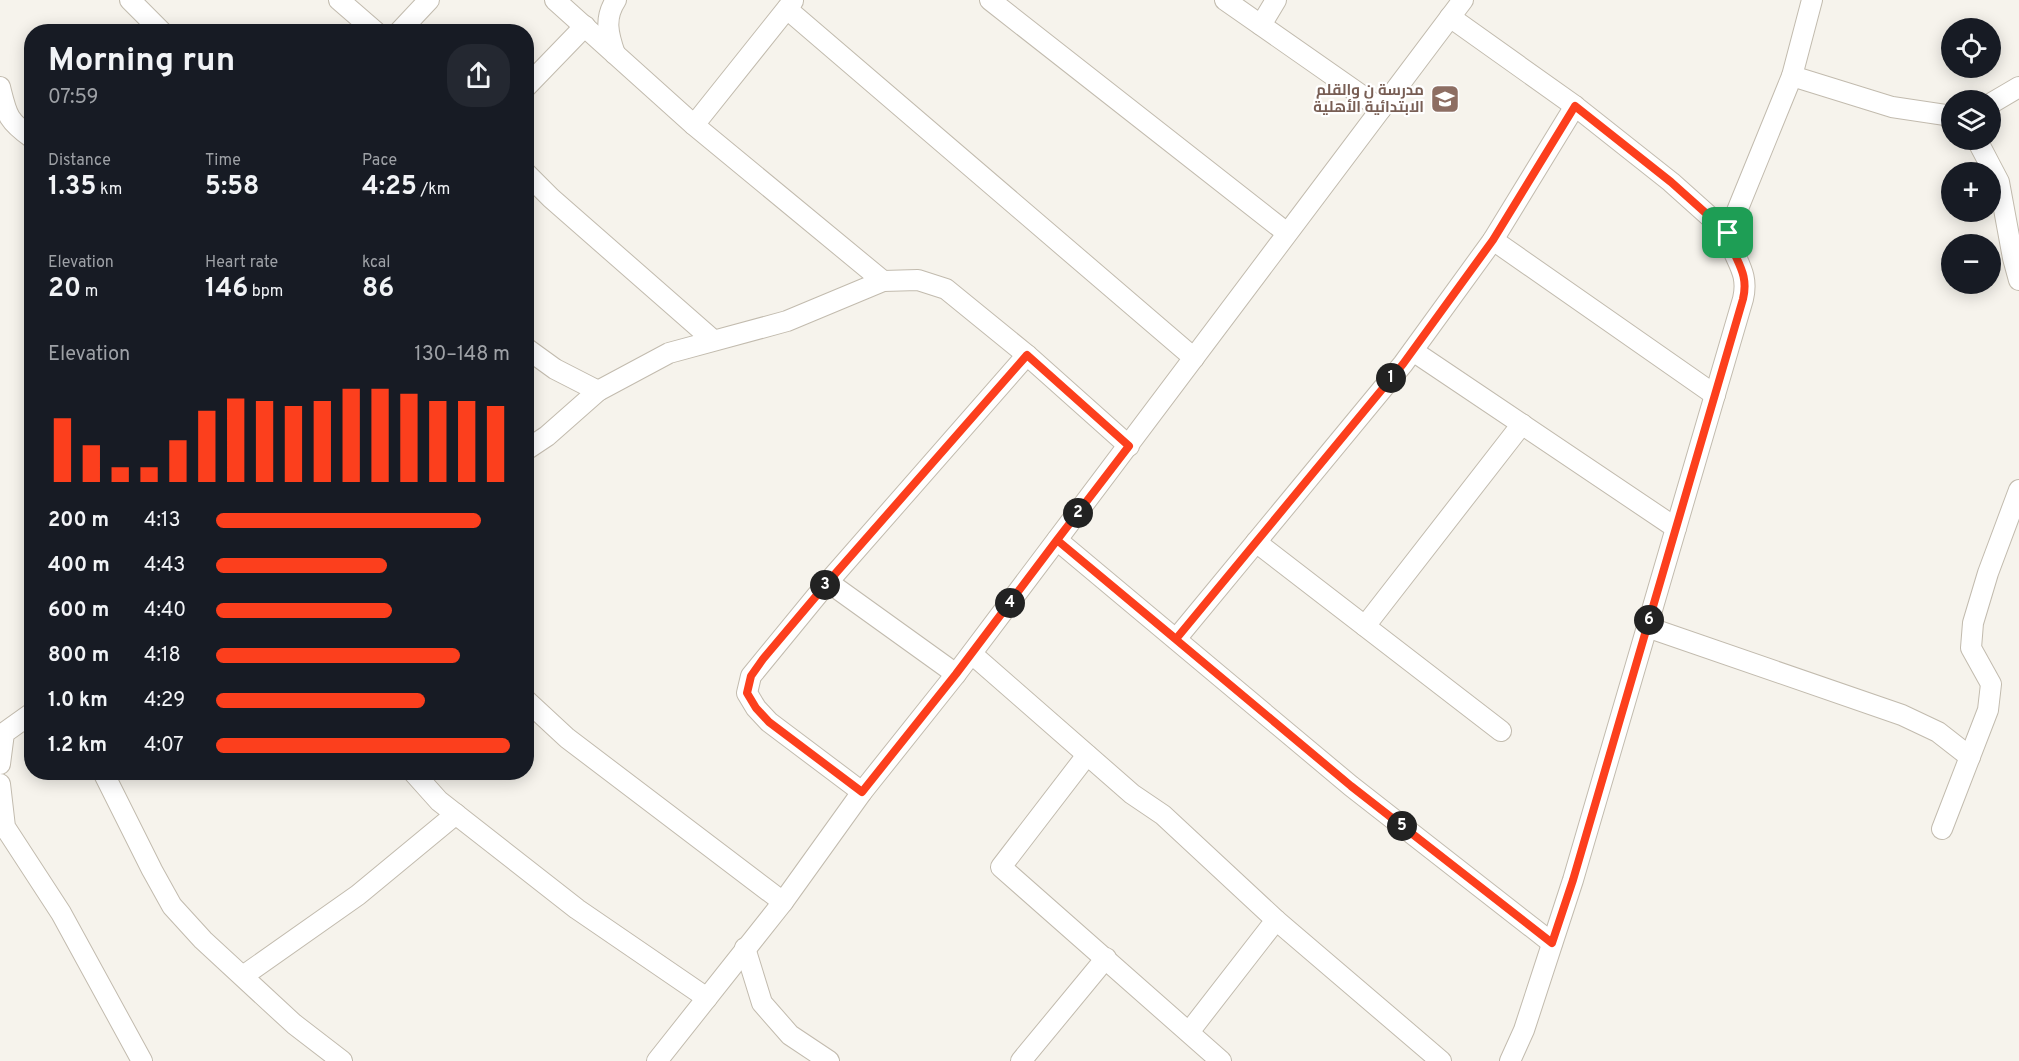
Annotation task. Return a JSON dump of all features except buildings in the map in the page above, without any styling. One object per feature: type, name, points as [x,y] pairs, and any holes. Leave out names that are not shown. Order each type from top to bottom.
[{"type":"street","points":[[130,0],[154,24]]},
{"type":"street","points":[[339,0],[367,24]]},
{"type":"street","points":[[406,24],[429,0]]},
{"type":"street","points":[[555,0],[694,125],[884,281]]},
{"type":"street","points":[[615,54],[608,20],[616,0]]},
{"type":"street","points":[[990,0],[1287,233]]},
{"type":"street","points":[[1225,0],[1381,109]]},
{"type":"street","points":[[1261,25],[1276,0]]},
{"type":"street","points":[[657,1061],[783,902],[862,792],[972,654],[1462,0]]},
{"type":"street","points":[[1510,1061],[1524,1030],[1573,880],[1743,299],[1746,285],[1743,270],[1729,244],[1728,233],[1792,75],[1812,0]]},
{"type":"street","points":[[694,125],[790,4],[1194,358]]},
{"type":"street","points":[[1450,16],[1575,106],[1671,182],[1728,233]]},
{"type":"street","points":[[534,79],[585,26]]},
{"type":"street","points":[[1792,75],[1892,107],[1941,114]]},
{"type":"street","points":[[0,87],[11,121],[24,132]]},
{"type":"street","points":[[2001,98],[2019,87]]},
{"type":"street","points":[[1176,639],[1413,351],[1493,240],[1575,106]]},
{"type":"street","points":[[1982,150],[1999,182],[2019,280]]},
{"type":"street","points":[[534,181],[713,340]]},
{"type":"street","points":[[1493,240],[1715,395]]},
{"type":"street","points":[[534,445],[598,391],[669,353],[787,321],[884,281],[918,280],[946,289],[1027,355],[1129,446]]},
{"type":"street","points":[[1413,351],[1676,528]]},
{"type":"street","points":[[534,354],[555,369],[598,391]]},
{"type":"street","points":[[862,792],[769,722],[756,708],[747,693],[751,676],[828,582],[1027,355]]},
{"type":"street","points":[[1365,626],[1522,424]]},
{"type":"street","points":[[1942,829],[1988,710],[1991,684],[1971,648],[1973,623],[1988,573],[2019,490]]},
{"type":"street","points":[[1057,540],[1351,786],[1552,943]]},
{"type":"street","points":[[1256,542],[1501,730]]},
{"type":"street","points":[[828,582],[956,674]]},
{"type":"street","points":[[1647,627],[1902,715],[1938,732],[1970,757]]},
{"type":"street","points":[[972,654],[1132,794],[1162,815],[1276,920],[1441,1061]]},
{"type":"street","points":[[534,707],[567,738],[783,902]]},
{"type":"street","points":[[0,764],[4,733],[24,719]]},
{"type":"street","points":[[1087,755],[1002,867],[1221,1061]]},
{"type":"street","points":[[107,780],[172,906],[203,940],[294,1024],[342,1061]]},
{"type":"street","points":[[420,780],[439,801],[577,909],[707,998]]},
{"type":"street","points":[[0,784],[5,827],[61,913],[142,1061]]},
{"type":"street","points":[[243,976],[358,895],[456,814]]},
{"type":"street","points":[[1189,1032],[1276,920]]},
{"type":"street","points":[[745,948],[762,1003],[790,1035],[829,1061]]},
{"type":"street","points":[[1023,1060],[1106,958]]},
{"type":"place","name":"مدرسة ن والقلم الابتدائية الأهلية","points":[[1445,99]]},
{"type":"route","points":[[1728,233],[1671,182],[1575,106],[1493,240],[1403,364],[1176,639],[1057,540],[1129,446],[1027,355],[763,659],[751,676],[747,693],[756,708],[769,722],[862,792],[956,674],[1057,540],[1351,786],[1552,943],[1573,880],[1745,292],[1743,270],[1729,244],[1728,233]]}]
